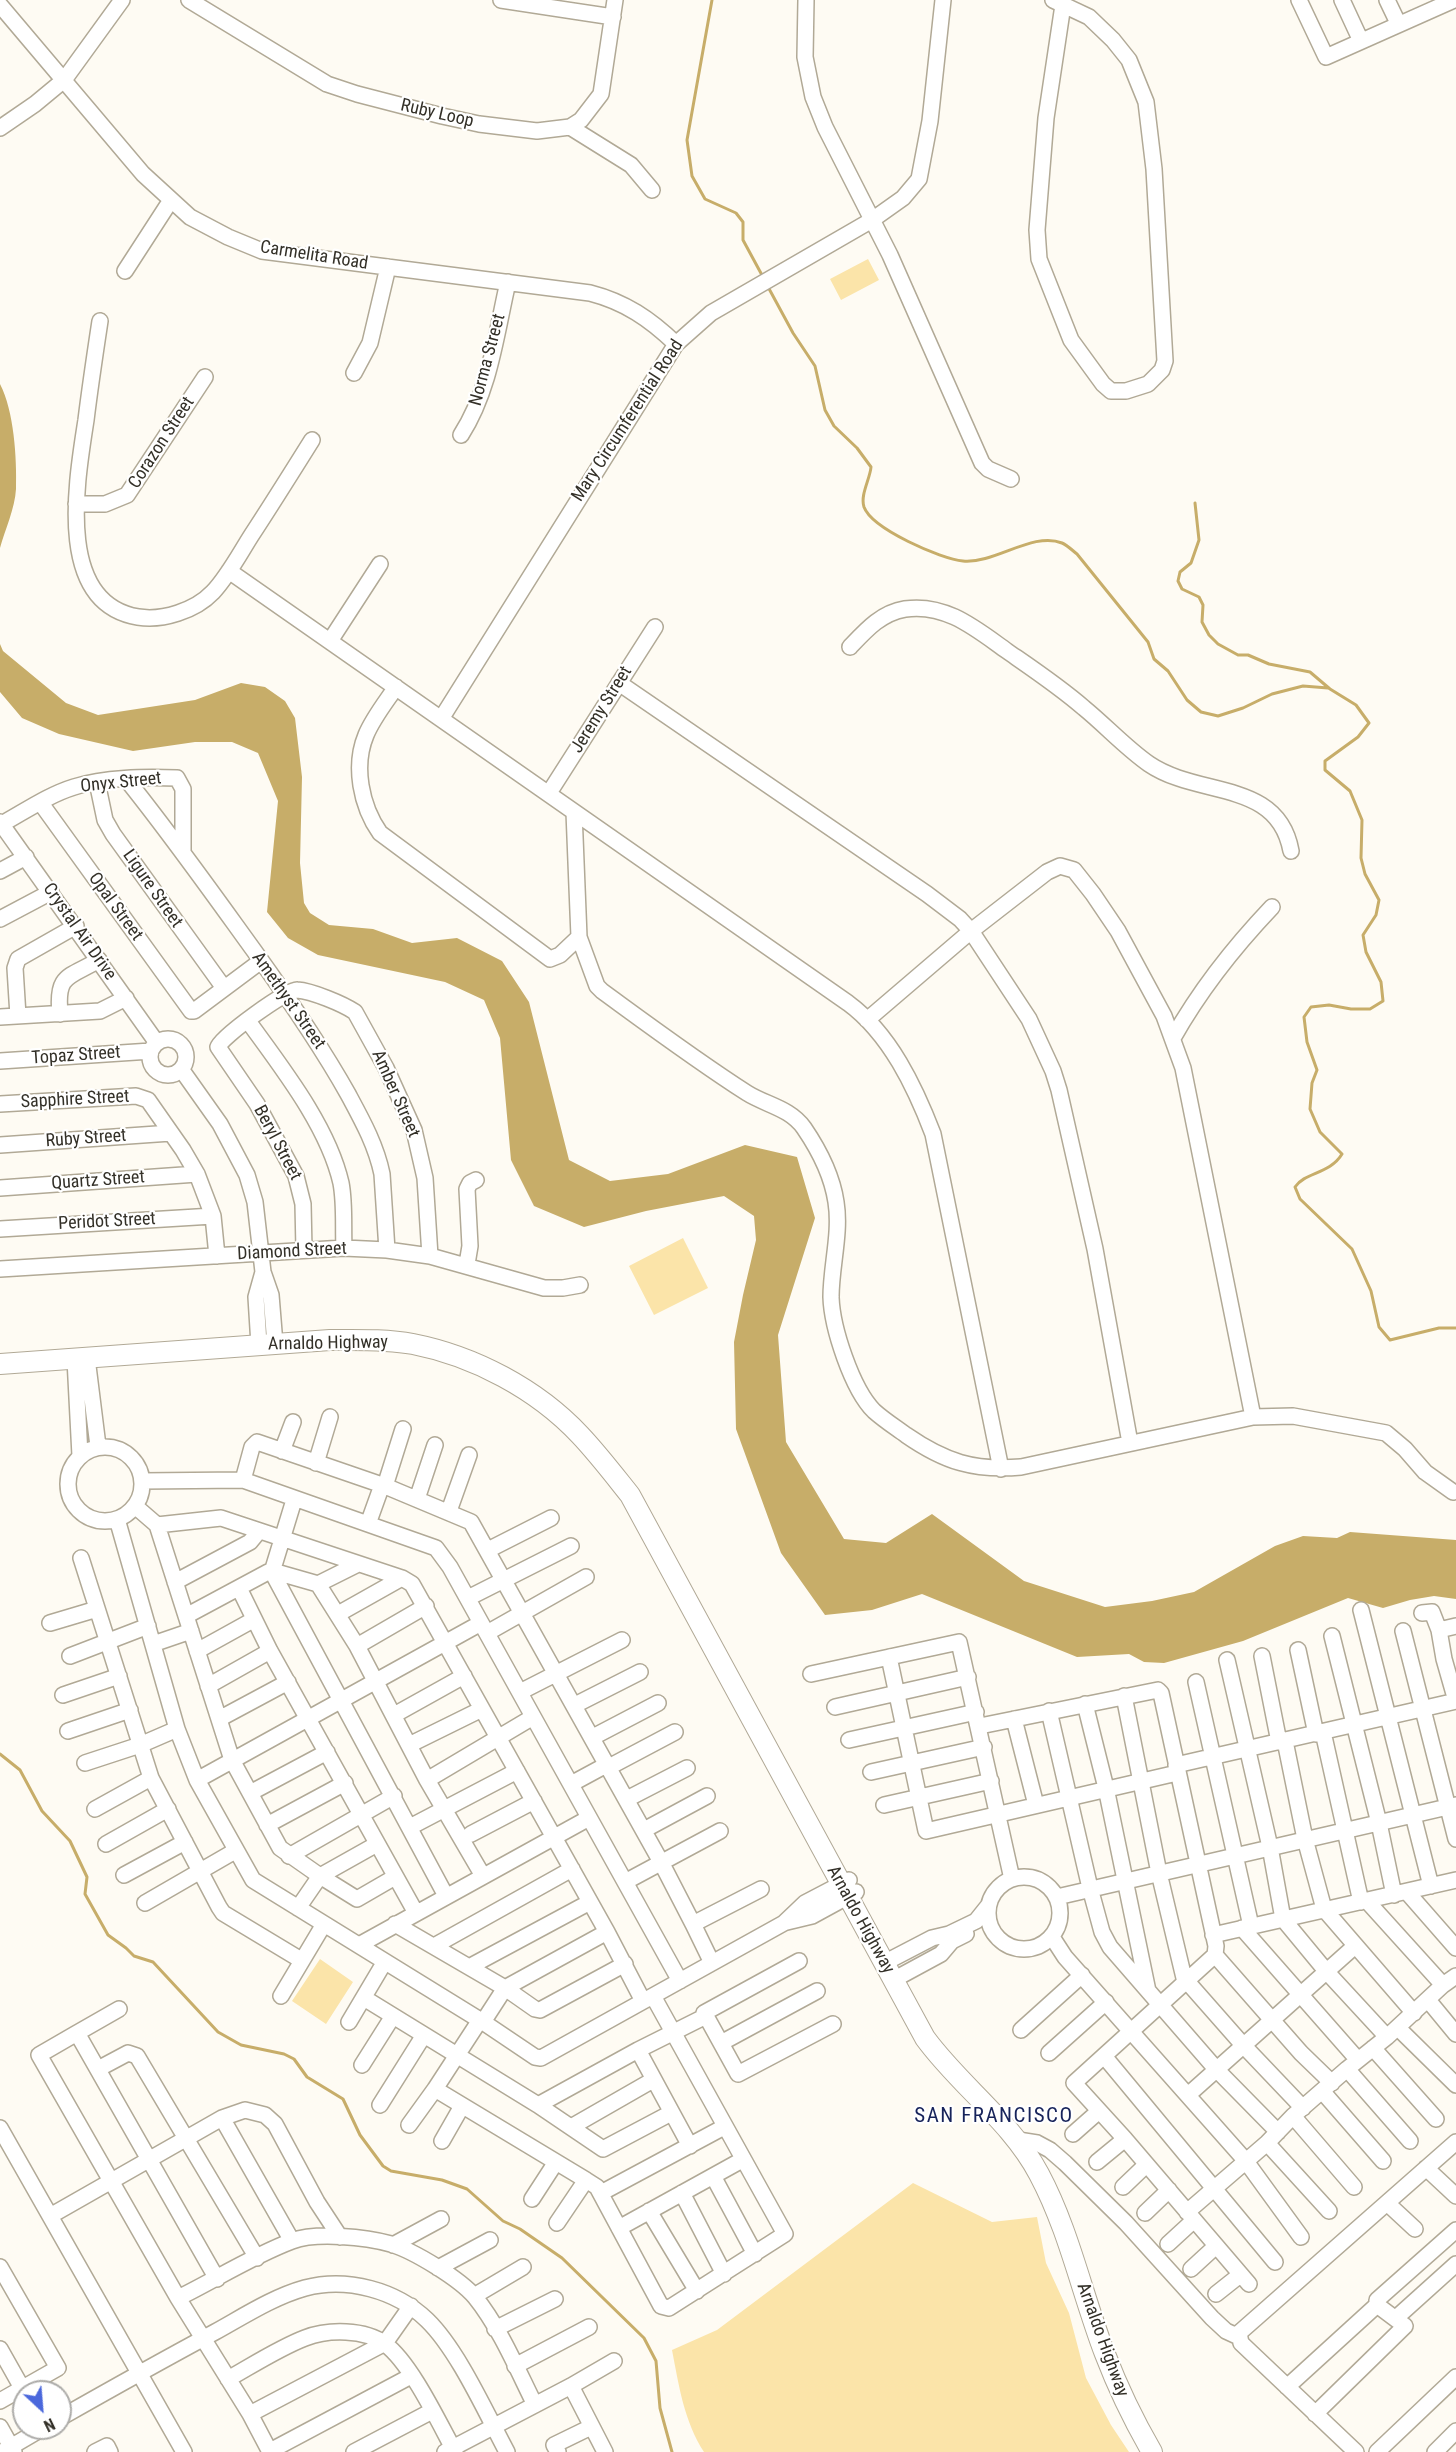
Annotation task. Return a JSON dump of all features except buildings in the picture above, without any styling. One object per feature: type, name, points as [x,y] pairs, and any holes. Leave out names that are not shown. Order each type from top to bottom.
[{"type":"main road","name":"Arnaldo Highway","points":[[0,1364],[330,1340],[413,1344],[470,1361],[526,1389],[579,1433],[630,1495],[892,1969],[933,2034],[976,2084],[1041,2176],[1058,2216],[1105,2353],[1137,2426],[1152,2452]]},
{"type":"street","points":[[0,128],[36,105],[64,80],[122,0]]},
{"type":"street","name":"Ruby Loop","points":[[189,0],[327,84],[442,116],[516,130],[537,131],[570,127]]},
{"type":"street","points":[[501,0],[613,17]]},
{"type":"street","points":[[615,0],[601,94],[580,120],[570,127],[631,165],[652,190]]},
{"type":"street","points":[[806,0],[805,57],[813,97],[825,127],[890,255],[982,463],[988,469],[1011,479]]},
{"type":"street","name":"Mary Circumferential Road","points":[[441,719],[676,344],[711,314],[872,220],[903,198],[914,186],[921,172],[930,121],[943,0]]},
{"type":"street","points":[[1299,0],[1326,57],[1437,3],[1454,0]]},
{"type":"street","points":[[1342,0],[1361,41]]},
{"type":"street","points":[[1388,0],[1398,23]]},
{"type":"street","points":[[1058,3],[1089,17],[1113,40],[1129,60],[1146,102],[1154,169],[1165,361],[1162,370],[1148,384],[1126,391],[1111,391],[1103,384],[1090,363],[1071,340],[1040,259],[1038,230],[1046,118],[1058,3]]},
{"type":"street","name":"Carmelita Road","points":[[0,5],[143,174],[190,217],[228,237],[262,251],[607,297],[640,313],[676,344]]},
{"type":"street","points":[[125,271],[171,200]]},
{"type":"street","points":[[354,374],[370,343],[388,267]]},
{"type":"street","name":"Norma Street","points":[[461,435],[474,413],[484,386],[508,282]]},
{"type":"street","points":[[100,321],[82,445],[76,504],[77,541],[80,558],[96,594],[118,613],[150,618],[172,614],[206,598],[229,571],[312,440]]},
{"type":"street","name":"Corazon Street","points":[[76,504],[105,504],[127,495],[205,376]]},
{"type":"street","points":[[330,641],[380,564]]},
{"type":"street","points":[[229,571],[848,1003],[867,1020],[896,1057],[914,1089],[933,1134],[1001,1468]]},
{"type":"street","points":[[850,647],[879,619],[903,610],[929,609],[958,618],[1064,692],[1150,764],[1184,781],[1253,800],[1269,808],[1285,830],[1292,851]]},
{"type":"street","name":"Jeremy Street","points":[[549,793],[655,627]]},
{"type":"street","points":[[619,683],[927,894],[960,919],[971,931],[1029,1019],[1059,1090],[1095,1249],[1131,1443]]},
{"type":"street","points":[[396,687],[369,728],[360,769],[368,813],[380,833],[550,959],[560,955],[579,937]]},
{"type":"street","name":"Onyx Street","points":[[1,824],[75,786],[97,782],[177,778],[183,789],[183,850]]},
{"type":"street","name":"Amethyst Street","points":[[127,780],[183,850],[285,994],[329,1061],[363,1122],[376,1152],[382,1174],[387,1250]]},
{"type":"street","name":"Ligure Street","points":[[97,782],[105,820],[113,834],[224,988]]},
{"type":"street","name":"Opal Street","points":[[40,802],[191,1011],[224,988]]},
{"type":"street","points":[[574,812],[579,937],[593,978],[602,992],[746,1093],[788,1112],[798,1120],[809,1135],[828,1172],[837,1205],[831,1297],[837,1334],[850,1369],[872,1409],[927,1450],[939,1456],[963,1464],[1001,1468],[1021,1467],[1253,1417],[1300,1417],[1386,1433],[1405,1449],[1435,1481],[1453,1492]]},
{"type":"street","name":"Crystal Air Drive","points":[[1,824],[126,998],[154,1047]]},
{"type":"street","points":[[0,872],[26,857]]},
{"type":"street","points":[[867,1020],[971,931],[1047,872],[1060,866],[1074,870],[1118,931],[1151,989],[1173,1038],[1188,1087],[1253,1417]]},
{"type":"street","points":[[0,919],[51,892]]},
{"type":"street","points":[[1173,1038],[1206,984],[1272,907]]},
{"type":"street","points":[[18,1016],[15,968],[18,959],[76,926]]},
{"type":"street","points":[[60,1014],[59,987],[63,981],[99,960]]},
{"type":"street","points":[[224,988],[261,961]]},
{"type":"street","name":"Amber Street","points":[[285,994],[297,990],[338,1003],[355,1012],[361,1019],[414,1130],[425,1178],[430,1256]]},
{"type":"street","points":[[285,994],[248,1021],[302,1097],[333,1159],[341,1185],[344,1248]]},
{"type":"street","points":[[0,1017],[100,1011],[126,998]]},
{"type":"street","name":"Beryl Street","points":[[248,1021],[223,1039],[218,1047],[257,1104],[296,1176],[303,1204],[304,1250]]},
{"type":"street","points":[[168,1039],[179,1043],[186,1053],[181,1069],[171,1075],[159,1072],[151,1063],[154,1047],[168,1039]]},
{"type":"street","name":"Topaz Street","points":[[0,1061],[154,1047]]},
{"type":"street","points":[[181,1069],[220,1125],[247,1175],[255,1202],[263,1272],[256,1297],[267,1345]]},
{"type":"street","name":"Sapphire Street","points":[[0,1104],[136,1096],[148,1100],[171,1133]]},
{"type":"street","points":[[171,1133],[196,1174],[213,1216],[217,1256]]},
{"type":"street","name":"Ruby Street","points":[[0,1145],[171,1133]]},
{"type":"street","name":"Quartz Street","points":[[0,1188],[196,1174]]},
{"type":"street","points":[[467,1264],[470,1246],[467,1189],[470,1183],[476,1180]]},
{"type":"street","name":"Peridot Street","points":[[0,1228],[213,1216]]},
{"type":"street","name":"Diamond Street","points":[[0,1269],[344,1248],[387,1250],[430,1256],[467,1264],[544,1288],[580,1285]]},
{"type":"street","points":[[81,1358],[98,1446]]},
{"type":"street","points":[[80,1456],[81,1358]]},
{"type":"street","points":[[316,1463],[330,1417]]},
{"type":"street","points":[[282,1451],[292,1422]]},
{"type":"street","points":[[369,1524],[403,1430]]},
{"type":"street","points":[[243,1480],[257,1442],[384,1486],[471,1522],[627,1798],[712,1963]]},
{"type":"street","points":[[417,1499],[435,1445]]},
{"type":"street","points":[[98,1446],[113,1447],[124,1451],[134,1459],[140,1469],[143,1481],[140,1498],[127,1514],[117,1519],[95,1520],[84,1515],[70,1497],[69,1475],[73,1464],[80,1456],[98,1446]]},
{"type":"street","points":[[449,1511],[469,1455]]},
{"type":"street","points":[[143,1481],[243,1480],[294,1500],[436,1548],[468,1598],[680,1981]]},
{"type":"street","points":[[294,1500],[272,1572],[446,1896]]},
{"type":"street","points":[[135,1506],[157,1525],[232,1760],[280,1848],[357,1899],[394,1876]]},
{"type":"street","points":[[157,1525],[221,1518],[402,1578],[412,1584],[625,1964],[673,2032],[785,2234],[669,2308],[661,2306],[597,2187],[435,2089]]},
{"type":"street","points":[[488,1550],[550,1518]]},
{"type":"street","points":[[117,1519],[177,1728],[197,1780],[253,1881],[481,2021],[535,2057],[541,2058],[784,1923],[804,1903],[848,1888]]},
{"type":"street","points":[[175,1582],[250,1542],[259,1531]]},
{"type":"street","points":[[468,1598],[571,1546]]},
{"type":"street","points":[[81,1558],[151,1778],[200,1871],[223,1913],[301,1960]]},
{"type":"street","points":[[186,1616],[272,1572],[318,1584],[358,1564]]},
{"type":"street","points":[[197,1780],[446,1642],[523,1613],[586,1577]]},
{"type":"street","points":[[338,1614],[402,1578]]},
{"type":"street","points":[[318,1584],[357,1646],[427,1780],[483,1876]]},
{"type":"street","points":[[239,1588],[270,1651],[416,1912]]},
{"type":"street","points":[[357,1646],[426,1606]]},
{"type":"street","points":[[50,1623],[97,1609]]},
{"type":"street","points":[[1361,1610],[1413,1815],[1444,1883],[1456,1896]]},
{"type":"street","points":[[889,1657],[926,1831],[1141,1780],[1211,1758],[1456,1701],[1444,1659],[1440,1630],[1432,1612],[1429,1610],[1422,1613]]},
{"type":"street","points":[[197,1651],[254,1620]]},
{"type":"street","points":[[70,1656],[148,1626]]},
{"type":"street","points":[[1440,1630],[1456,1626]]},
{"type":"street","points":[[153,1644],[191,1631]]},
{"type":"street","points":[[1403,1631],[1452,1806],[1456,1839]]},
{"type":"street","points":[[1332,1636],[1353,1726],[1400,1893],[1456,1948]]},
{"type":"street","points":[[519,1692],[622,1640]]},
{"type":"street","points":[[811,1674],[959,1642],[1012,1879]]},
{"type":"street","points":[[1168,2244],[1214,2188],[1352,2064],[1452,1980],[1364,1902],[1299,1650]]},
{"type":"street","points":[[208,1686],[270,1651]]},
{"type":"street","points":[[1262,1656],[1324,1909],[1414,2013]]},
{"type":"street","points":[[1227,1660],[1270,1847],[1283,1919],[1326,1971],[1392,2032],[1456,2085]]},
{"type":"street","points":[[575,1705],[640,1672]]},
{"type":"street","points":[[394,1715],[464,1676]]},
{"type":"street","points":[[63,1695],[119,1677]]},
{"type":"street","points":[[835,1707],[968,1677]]},
{"type":"street","points":[[219,1719],[288,1682]]},
{"type":"street","points":[[1196,1682],[1211,1758],[1235,1855],[1247,1927],[1410,2141]]},
{"type":"street","points":[[849,1740],[903,1727],[978,1719],[1014,1719],[1155,1689],[1161,1693],[1213,1935],[1215,1955],[1327,2087],[1383,2161]]},
{"type":"street","points":[[1124,1696],[1159,1873],[1186,1981],[1298,2112],[1354,2187]]},
{"type":"street","points":[[593,1737],[658,1703]]},
{"type":"street","points":[[1084,1704],[1106,1788],[1148,1991]]},
{"type":"street","points":[[409,1745],[482,1709]]},
{"type":"street","points":[[68,1731],[130,1710]]},
{"type":"street","points":[[1049,1711],[1090,1888],[1102,1932],[1110,1947],[1273,2137],[1329,2211]]},
{"type":"street","points":[[427,1780],[533,1717]]},
{"type":"street","points":[[1014,1719],[1036,1805]]},
{"type":"street","points":[[85,1763],[140,1745],[177,1728]]},
{"type":"street","points":[[571,1784],[675,1732]]},
{"type":"street","points":[[871,1772],[984,1747]]},
{"type":"street","points":[[250,1793],[327,1752]]},
{"type":"street","points":[[627,1798],[687,1768]]},
{"type":"street","points":[[410,1827],[518,1771]]},
{"type":"street","points":[[95,1809],[151,1778]]},
{"type":"street","points":[[884,1805],[991,1781]]},
{"type":"street","points":[[267,1825],[345,1783]]},
{"type":"street","points":[[289,1856],[394,1796]]},
{"type":"street","points":[[644,1830],[707,1796]]},
{"type":"street","points":[[471,1834],[534,1801]]},
{"type":"street","points":[[1057,1897],[1452,1806]]},
{"type":"street","points":[[106,1844],[168,1809]]},
{"type":"street","points":[[359,1945],[589,1818]]},
{"type":"street","points":[[625,1882],[720,1831]]},
{"type":"street","points":[[124,1875],[185,1842]]},
{"type":"street","points":[[297,1908],[320,1876],[377,1844]]},
{"type":"street","points":[[145,1903],[235,1851]]},
{"type":"street","points":[[434,1946],[572,1869]]},
{"type":"street","points":[[892,1969],[932,1938],[949,1934],[976,1921],[988,1906],[997,1889],[1012,1879],[1033,1878],[1051,1888],[1060,1905],[1060,1922],[1052,1937],[1042,1944],[1031,1949],[1020,1949],[1008,1946],[992,1930],[988,1906]]},
{"type":"street","points":[[1213,1935],[1444,1883]]},
{"type":"street","points":[[693,1924],[761,1889]]},
{"type":"street","points":[[470,1966],[590,1902]]},
{"type":"street","points":[[281,1996],[324,1924]]},
{"type":"street","points":[[395,1924],[470,1966],[534,2009],[540,2010],[625,1964]]},
{"type":"street","points":[[892,1969],[942,1954],[952,1941],[978,1928],[992,1930]]},
{"type":"street","points":[[409,2125],[505,1988],[608,1932]]},
{"type":"street","points":[[1052,1937],[1065,1957],[1245,2160],[1301,2237]]},
{"type":"street","points":[[1188,2095],[1355,1946]]},
{"type":"street","points":[[1215,1955],[1074,2083],[1125,2139],[1244,2279],[1216,2294]]},
{"type":"street","points":[[799,1960],[704,2013],[738,2074],[833,2024]]},
{"type":"street","points":[[349,2022],[384,1963]]},
{"type":"street","points":[[1021,2030],[1082,1976]]},
{"type":"street","points":[[721,2043],[817,1991]]},
{"type":"street","points":[[364,1998],[538,2105],[603,2149],[671,2114]]},
{"type":"street","points":[[1428,2000],[1456,2034]]},
{"type":"street","points":[[1049,2054],[1106,2002]]},
{"type":"street","points":[[119,2009],[39,2055],[178,2298],[250,2414],[270,2452],[411,2376]]},
{"type":"street","points":[[362,2065],[393,2016]]},
{"type":"street","points":[[538,2105],[706,2016]]},
{"type":"street","points":[[77,2033],[217,2279]]},
{"type":"street","points":[[380,2105],[424,2035]]},
{"type":"street","points":[[1373,2048],[1436,2119]]},
{"type":"street","points":[[638,2050],[690,2146]]},
{"type":"street","points":[[98,2069],[128,2053],[137,2056],[257,2258]]},
{"type":"street","points":[[1104,2055],[1275,2262]]},
{"type":"street","points":[[571,2127],[653,2080]]},
{"type":"street","points":[[442,2141],[462,2106]]},
{"type":"street","points":[[50,2216],[222,2118],[245,2110],[256,2112],[272,2120],[317,2202],[340,2237]]},
{"type":"street","points":[[1073,2134],[1098,2111]]},
{"type":"street","points":[[222,2118],[292,2241]]},
{"type":"street","points":[[601,2193],[724,2127]]},
{"type":"street","points":[[0,2128],[184,2452]]},
{"type":"street","points":[[1013,2135],[1037,2143],[1050,2150],[1065,2163],[1126,2223],[1212,2318],[1226,2331],[1239,2337]]},
{"type":"street","points":[[1096,2162],[1125,2139]]},
{"type":"street","points":[[1356,2452],[1241,2343],[1239,2333],[1456,2142]]},
{"type":"street","points":[[619,2228],[742,2160]]},
{"type":"street","points":[[532,2199],[556,2163]]},
{"type":"street","points":[[1123,2187],[1146,2165]]},
{"type":"street","points":[[1426,2168],[1456,2196]]},
{"type":"street","points":[[713,2176],[755,2254]]},
{"type":"street","points":[[557,2223],[585,2180]]},
{"type":"street","points":[[1145,2213],[1169,2190]]},
{"type":"street","points":[[682,2193],[724,2274]]},
{"type":"street","points":[[1387,2203],[1415,2229]]},
{"type":"street","points":[[649,2211],[696,2291]]},
{"type":"street","points":[[393,2245],[441,2219]]},
{"type":"street","points":[[1287,2387],[1377,2305],[1377,2300],[1456,2230]]},
{"type":"street","points":[[178,2298],[292,2241],[340,2237],[393,2245],[438,2268],[474,2296],[495,2329],[535,2404]]},
{"type":"street","points":[[438,2268],[490,2240]]},
{"type":"street","points":[[1191,2269],[1216,2246]]},
{"type":"street","points":[[1396,2318],[1456,2264]]},
{"type":"street","points":[[0,2267],[58,2368],[36,2380]]},
{"type":"street","points":[[474,2296],[523,2267]]},
{"type":"street","points":[[72,2411],[266,2304],[305,2288],[340,2284],[360,2286],[395,2297],[411,2306],[427,2320],[452,2351],[507,2452]]},
{"type":"street","points":[[495,2329],[555,2299]]},
{"type":"street","points":[[1315,2414],[1405,2326],[1377,2305]]},
{"type":"street","points":[[250,2414],[385,2343],[411,2306]]},
{"type":"street","points":[[515,2366],[590,2327]]},
{"type":"street","points":[[228,2379],[295,2342],[322,2333],[352,2333],[385,2343],[411,2376],[432,2411],[451,2451],[614,2361]]},
{"type":"street","points":[[0,2349],[17,2380]]},
{"type":"street","points":[[1377,2452],[1456,2377]]},
{"type":"street","points":[[571,2386],[605,2452]]},
{"type":"street","points":[[354,2452],[432,2411]]},
{"type":"street","points":[[0,2427],[9,2450],[25,2440]]},
{"type":"street","points":[[558,2452],[554,2445],[591,2427]]},
{"type":"street","points":[[1435,2452],[1456,2431]]},
{"type":"street","points":[[95,2452],[106,2446],[110,2452]]},
{"type":"shaded area","points":[[868,259],[879,280],[841,300],[830,279]]},
{"type":"shaded area","points":[[0,384],[9,407],[15,449],[16,489],[14,504],[0,548]]},
{"type":"shaded area","points":[[0,644],[3,651],[66,703],[98,715],[195,700],[241,683],[265,687],[285,701],[295,718],[302,777],[300,863],[304,903],[310,913],[329,925],[373,929],[412,943],[457,938],[502,961],[529,1002],[569,1160],[610,1181],[668,1174],[745,1145],[797,1157],[815,1218],[778,1335],[786,1442],[844,1539],[886,1543],[932,1514],[1024,1581],[1105,1607],[1152,1601],[1194,1592],[1275,1546],[1303,1536],[1337,1538],[1350,1532],[1456,1540],[1456,1599],[1434,1596],[1383,1608],[1348,1598],[1243,1641],[1164,1663],[1144,1662],[1129,1654],[1077,1657],[922,1594],[872,1610],[825,1615],[781,1553],[736,1429],[734,1342],[756,1240],[754,1216],[724,1196],[646,1211],[584,1227],[534,1206],[511,1160],[500,1038],[484,1000],[445,982],[318,955],[288,938],[267,912],[278,801],[258,753],[232,742],[195,742],[133,751],[59,734],[22,718],[0,692]]},
{"type":"shaded area","points":[[683,1238],[708,1288],[654,1315],[629,1266]]},
{"type":"shaded area","points":[[320,1959],[353,1982],[326,2024],[292,2001]]},
{"type":"shaded area","points":[[913,2183],[992,2222],[1037,2217],[1046,2263],[1069,2313],[1086,2378],[1111,2425],[1129,2452],[704,2452],[687,2416],[672,2350],[717,2330]]},
{"type":"waterway","points":[[712,0],[687,140],[692,176],[705,199],[736,213],[743,222],[743,240],[763,277]]},
{"type":"waterway","points":[[767,285],[793,333],[815,366],[825,410],[834,426],[857,448],[871,467],[863,502],[870,516],[880,524],[908,542],[939,555],[963,561],[988,558],[1039,541],[1051,540],[1064,544],[1077,554],[1148,642],[1154,659],[1168,671],[1187,700],[1201,712],[1218,716],[1243,708],[1272,694],[1303,686],[1328,688]]},
{"type":"waterway","points":[[1195,503],[1199,540],[1191,563],[1180,572],[1178,581],[1182,589],[1199,597],[1203,605],[1202,622],[1209,635],[1218,644],[1238,655],[1248,655],[1269,664],[1310,672],[1330,689],[1356,705],[1369,723],[1358,737],[1325,761],[1325,770],[1350,791],[1362,820],[1361,858],[1365,874],[1379,900],[1376,915],[1363,935],[1366,952],[1381,982],[1383,1001],[1370,1009],[1351,1009],[1329,1005],[1311,1007],[1304,1017],[1307,1042],[1317,1070],[1312,1083],[1310,1109],[1320,1132],[1342,1154],[1337,1161],[1305,1178],[1295,1187],[1300,1199],[1352,1249],[1371,1291],[1379,1327],[1390,1340],[1439,1328],[1456,1328]]},
{"type":"waterway","points":[[0,1754],[20,1770],[42,1811],[70,1841],[87,1877],[85,1894],[108,1935],[134,1956],[153,1962],[218,2032],[241,2045],[284,2054],[294,2059],[307,2077],[343,2099],[360,2135],[383,2166],[391,2171],[442,2180],[467,2189],[503,2221],[520,2229],[562,2258],[644,2338],[656,2361],[660,2408],[672,2452]]},
{"type":"district","name":"SAN FRANCISCO","points":[[994,2117]]}]
